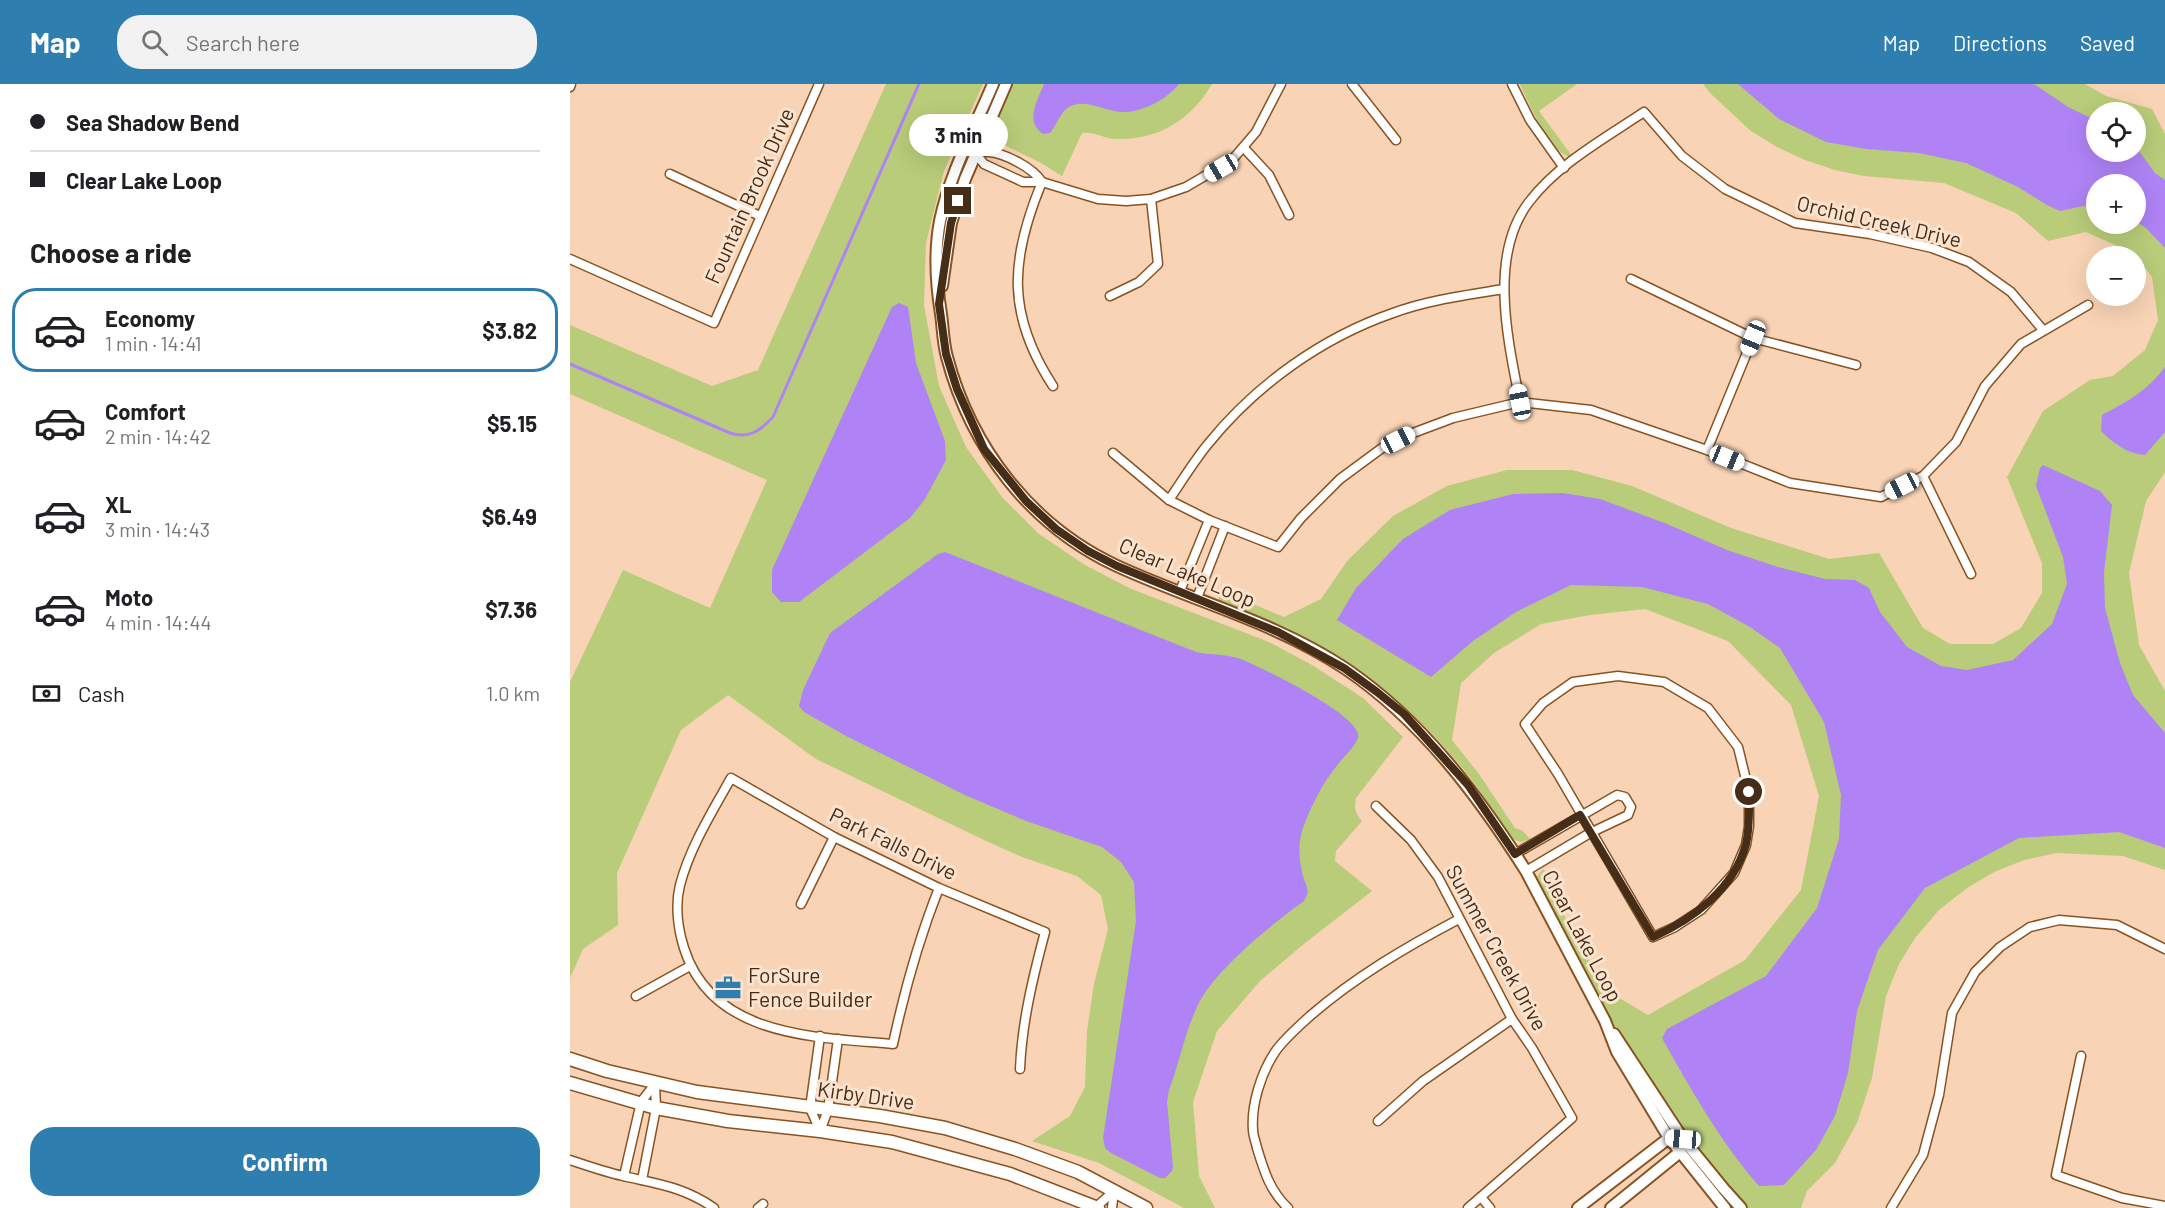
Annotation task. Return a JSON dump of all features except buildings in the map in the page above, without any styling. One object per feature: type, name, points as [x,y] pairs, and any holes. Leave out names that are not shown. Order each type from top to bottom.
[{"type":"main road","name":"Kirby Drive","points":[[570,1059],[655,1084],[697,1092],[880,1116],[945,1128],[1015,1149],[1078,1172],[1146,1208]]},
{"type":"main road","name":"Kirby Drive","points":[[570,1083],[656,1108],[892,1142],[1010,1174],[1096,1208]]},
{"type":"street","name":"Fountain Brook Drive","points":[[570,259],[714,323],[819,84]]},
{"type":"street","name":"Clear Lake Loop","points":[[993,84],[952,178],[940,223],[936,275],[946,354],[968,417],[984,449],[1026,501],[1056,529],[1088,551],[1117,566],[1278,632],[1312,649],[1344,668],[1404,714],[1468,785],[1515,854],[1605,1021],[1617,1052],[1669,1138],[1725,1208]]},
{"type":"street","name":"Clear Lake Loop","points":[[939,304],[951,223],[976,154],[1006,84]]},
{"type":"street","points":[[965,149],[976,154],[984,164],[1023,182],[1042,182],[1098,199],[1126,201],[1151,199],[1186,187],[1227,164],[1244,148],[1256,132],[1281,84]]},
{"type":"street","points":[[1352,84],[1396,140]]},
{"type":"street","points":[[1512,84],[1530,120],[1564,168],[1540,189],[1518,220],[1507,256],[1504,289],[1513,368],[1520,402]]},
{"type":"street","name":"Orchid Creek Drive","points":[[1564,168],[1596,143],[1644,112],[1682,156],[1725,189],[1795,223],[1870,234],[1932,248],[1969,262],[2010,292],[2043,330]]},
{"type":"street","points":[[1244,148],[1269,175],[1289,214]]},
{"type":"street","points":[[976,154],[989,152],[1020,163],[1035,172],[1042,182]]},
{"type":"street","points":[[670,174],[760,216]]},
{"type":"street","points":[[1042,182],[1028,216],[1019,251],[1018,283],[1026,337],[1040,367],[1053,386]]},
{"type":"street","points":[[1110,296],[1139,282],[1158,264],[1151,199]]},
{"type":"street","points":[[1631,279],[1753,338],[1856,365]]},
{"type":"street","points":[[1169,500],[1207,445],[1228,420],[1259,391],[1312,351],[1393,313],[1437,301],[1504,289]]},
{"type":"street","points":[[1113,453],[1169,500],[1209,520],[1278,547],[1301,518],[1340,479],[1382,448],[1453,418],[1520,402],[1591,410],[1707,450],[1790,483],[1881,497],[1923,476],[1956,442],[1985,386],[2021,344],[2086,305]]},
{"type":"street","points":[[1707,450],[1753,338]]},
{"type":"street","points":[[1923,476],[1971,574]]},
{"type":"street","points":[[1180,591],[1209,520]]},
{"type":"street","points":[[1197,598],[1225,526]]},
{"type":"street","points":[[1618,676],[1664,682],[1708,708],[1738,747],[1749,792],[1749,826],[1746,845],[1734,873],[1701,910],[1675,927],[1653,937],[1580,815],[1525,724],[1543,703],[1573,682],[1618,676]]},
{"type":"street","name":"Park Falls Drive","points":[[690,966],[680,929],[679,887],[693,849],[731,778],[834,837],[939,888],[1045,932],[1032,980],[1021,1046],[1020,1069]]},
{"type":"street","points":[[1515,854],[1617,795],[1625,796],[1631,807],[1628,815],[1590,833],[1526,871]]},
{"type":"street","name":"Summer Creek Drive","points":[[1376,806],[1411,840],[1438,877],[1512,1019],[1532,1048],[1572,1118],[1481,1197]]},
{"type":"street","points":[[801,904],[834,837]]},
{"type":"street","points":[[636,996],[690,966],[708,990],[721,1002],[750,1021],[768,1028],[838,1039],[893,1044],[919,939],[939,888]]},
{"type":"street","points":[[1288,1208],[1269,1184],[1253,1131],[1254,1110],[1261,1080],[1275,1053],[1294,1030],[1333,996],[1408,946],[1459,919]]},
{"type":"street","points":[[1891,1208],[1923,1155],[1939,1095],[1952,1012],[1975,972],[2000,946],[2030,927],[2059,920],[2117,925],[2165,949]]},
{"type":"street","points":[[1378,1121],[1423,1081],[1512,1019]]},
{"type":"street","points":[[1605,1021],[1683,1139],[1741,1208]]},
{"type":"street","points":[[820,1036],[810,1108],[820,1131]]},
{"type":"street","points":[[820,1131],[828,1110],[838,1039]]},
{"type":"street","points":[[2081,1056],[2056,1175],[2122,1198],[2165,1206]]},
{"type":"street","points":[[624,1176],[641,1102],[655,1084]]},
{"type":"street","points":[[642,1180],[656,1108],[655,1084]]},
{"type":"street","points":[[1578,1208],[1669,1138],[1683,1139]]},
{"type":"street","points":[[1611,1208],[1680,1152],[1683,1139]]},
{"type":"street","points":[[570,1160],[689,1192],[714,1208]]},
{"type":"street","points":[[1096,1208],[1114,1191]]},
{"type":"street","points":[[1112,1208],[1114,1191]]},
{"type":"street","points":[[1468,1208],[1481,1197],[1490,1208]]},
{"type":"green space","points":[[886,84],[983,84],[944,171],[926,243],[924,305],[939,386],[966,447],[1002,497],[1039,534],[1085,565],[1129,588],[1269,642],[1312,665],[1363,698],[1403,737],[1356,798],[1356,810],[1362,821],[1336,851],[1335,861],[1372,891],[1260,981],[1217,1031],[1193,1102],[1199,1176],[1215,1208],[1184,1208],[1099,1163],[1032,1141],[1070,1116],[1085,1087],[1087,1031],[1094,984],[1108,929],[1101,895],[1077,876],[1022,857],[984,840],[816,759],[728,695],[681,730],[617,873],[618,925],[583,949],[570,978],[570,682],[623,570],[710,608],[767,480],[570,394],[570,325],[712,386],[758,370]]},
{"type":"green space","points":[[1013,84],[1212,84],[1194,108],[1183,118],[1159,132],[1115,139],[1082,133],[1062,176],[996,141],[993,131]]},
{"type":"green space","points":[[1520,84],[1577,84],[1539,111],[1572,156],[1565,155],[1549,139]]},
{"type":"green space","points":[[1703,84],[2085,84],[2106,96],[2127,102],[2086,102],[2086,162],[2146,162],[2146,107],[2152,109],[2165,134],[2165,472],[2146,501],[2129,573],[2139,645],[2165,691],[2165,870],[2123,856],[2057,853],[2024,860],[1994,872],[1967,888],[1939,910],[1915,938],[1899,964],[1886,996],[1872,1078],[1857,1123],[1835,1163],[1807,1191],[1801,1208],[1747,1208],[1693,1147],[1618,1033],[1536,888],[1536,878],[1543,869],[1550,877],[1547,885],[1606,990],[1648,1015],[1745,960],[1801,890],[1819,796],[1791,705],[1728,641],[1645,609],[1590,615],[1541,624],[1494,653],[1461,683],[1452,740],[1479,774],[1515,828],[1523,831],[1530,839],[1521,842],[1509,838],[1482,794],[1453,757],[1390,694],[1316,644],[1271,622],[1217,601],[1222,591],[1284,617],[1321,599],[1348,560],[1393,516],[1447,486],[1507,470],[1572,470],[1632,486],[1731,528],[1829,559],[1879,553],[1923,628],[1950,644],[1993,644],[2021,628],[2042,593],[2042,563],[2007,477],[2043,411],[2090,380],[2113,376],[2145,350],[2158,320],[2152,277],[2146,269],[2146,246],[2117,246],[2090,234],[2146,234],[2146,174],[2086,174],[2086,232],[2048,241],[2016,213],[1944,183],[1864,176],[1835,170],[1777,147],[1751,131]]},
{"type":"shaded area","points":[[1044,84],[1179,84],[1155,103],[1133,111],[1118,112],[1087,104],[1073,105],[1066,109],[1050,133],[1043,134],[1037,129],[1033,117]]},
{"type":"shaded area","points":[[1738,84],[2034,84],[2068,107],[2086,116],[2086,162],[2146,161],[2155,173],[2165,180],[2165,248],[2146,228],[2146,174],[2086,174],[2086,207],[2060,211],[2018,187],[1966,163],[1919,153],[1866,149],[1826,142],[1779,119]]},
{"type":"shaded area","points":[[899,303],[908,307],[916,363],[945,441],[946,460],[925,499],[910,518],[799,602],[781,602],[772,592],[772,570],[892,307]]},
{"type":"shaded area","points":[[2165,367],[2165,432],[2145,455],[2127,450],[2101,431],[2102,415],[2144,389]]},
{"type":"shaded area","points":[[2043,465],[2100,491],[2112,505],[2104,572],[2105,608],[2120,663],[2133,695],[2165,733],[2165,848],[2119,832],[2019,838],[1925,888],[1878,950],[1857,1011],[1848,1073],[1835,1116],[1816,1150],[1784,1185],[1759,1186],[1719,1133],[1662,1038],[1667,1029],[1766,976],[1817,908],[1839,839],[1841,795],[1824,722],[1780,648],[1750,627],[1708,604],[1642,587],[1571,585],[1516,612],[1473,641],[1431,677],[1337,620],[1356,588],[1403,539],[1450,510],[1513,494],[1563,493],[1600,499],[1727,550],[1778,567],[1825,579],[1855,580],[1869,588],[1880,612],[1907,647],[1941,666],[1967,670],[2013,660],[2052,624],[2067,584],[2063,557],[2036,486],[2040,468]]},
{"type":"shaded area","points":[[945,552],[1196,652],[1241,659],[1329,706],[1356,729],[1357,741],[1322,787],[1302,831],[1300,857],[1307,890],[1304,901],[1244,949],[1216,978],[1197,1007],[1169,1090],[1167,1102],[1173,1167],[1165,1178],[1160,1178],[1111,1153],[1105,1148],[1103,1138],[1136,921],[1134,882],[1121,862],[1102,847],[1026,821],[967,796],[846,736],[804,712],[799,706],[803,690],[830,633],[938,554]]},
{"type":"waterway","points":[[570,364],[730,433],[749,434],[763,426],[773,417],[919,84]]},
{"type":"place","name":"ForSure Fence Builder","points":[[728,988]]},
{"type":"route","points":[[958,201],[951,223],[939,304],[951,372],[968,417],[984,449],[1026,501],[1056,529],[1088,551],[1117,566],[1278,632],[1344,668],[1404,714],[1468,785],[1515,854],[1580,815],[1653,937],[1675,927],[1701,910],[1734,873],[1746,845],[1749,826],[1749,792]]}]
